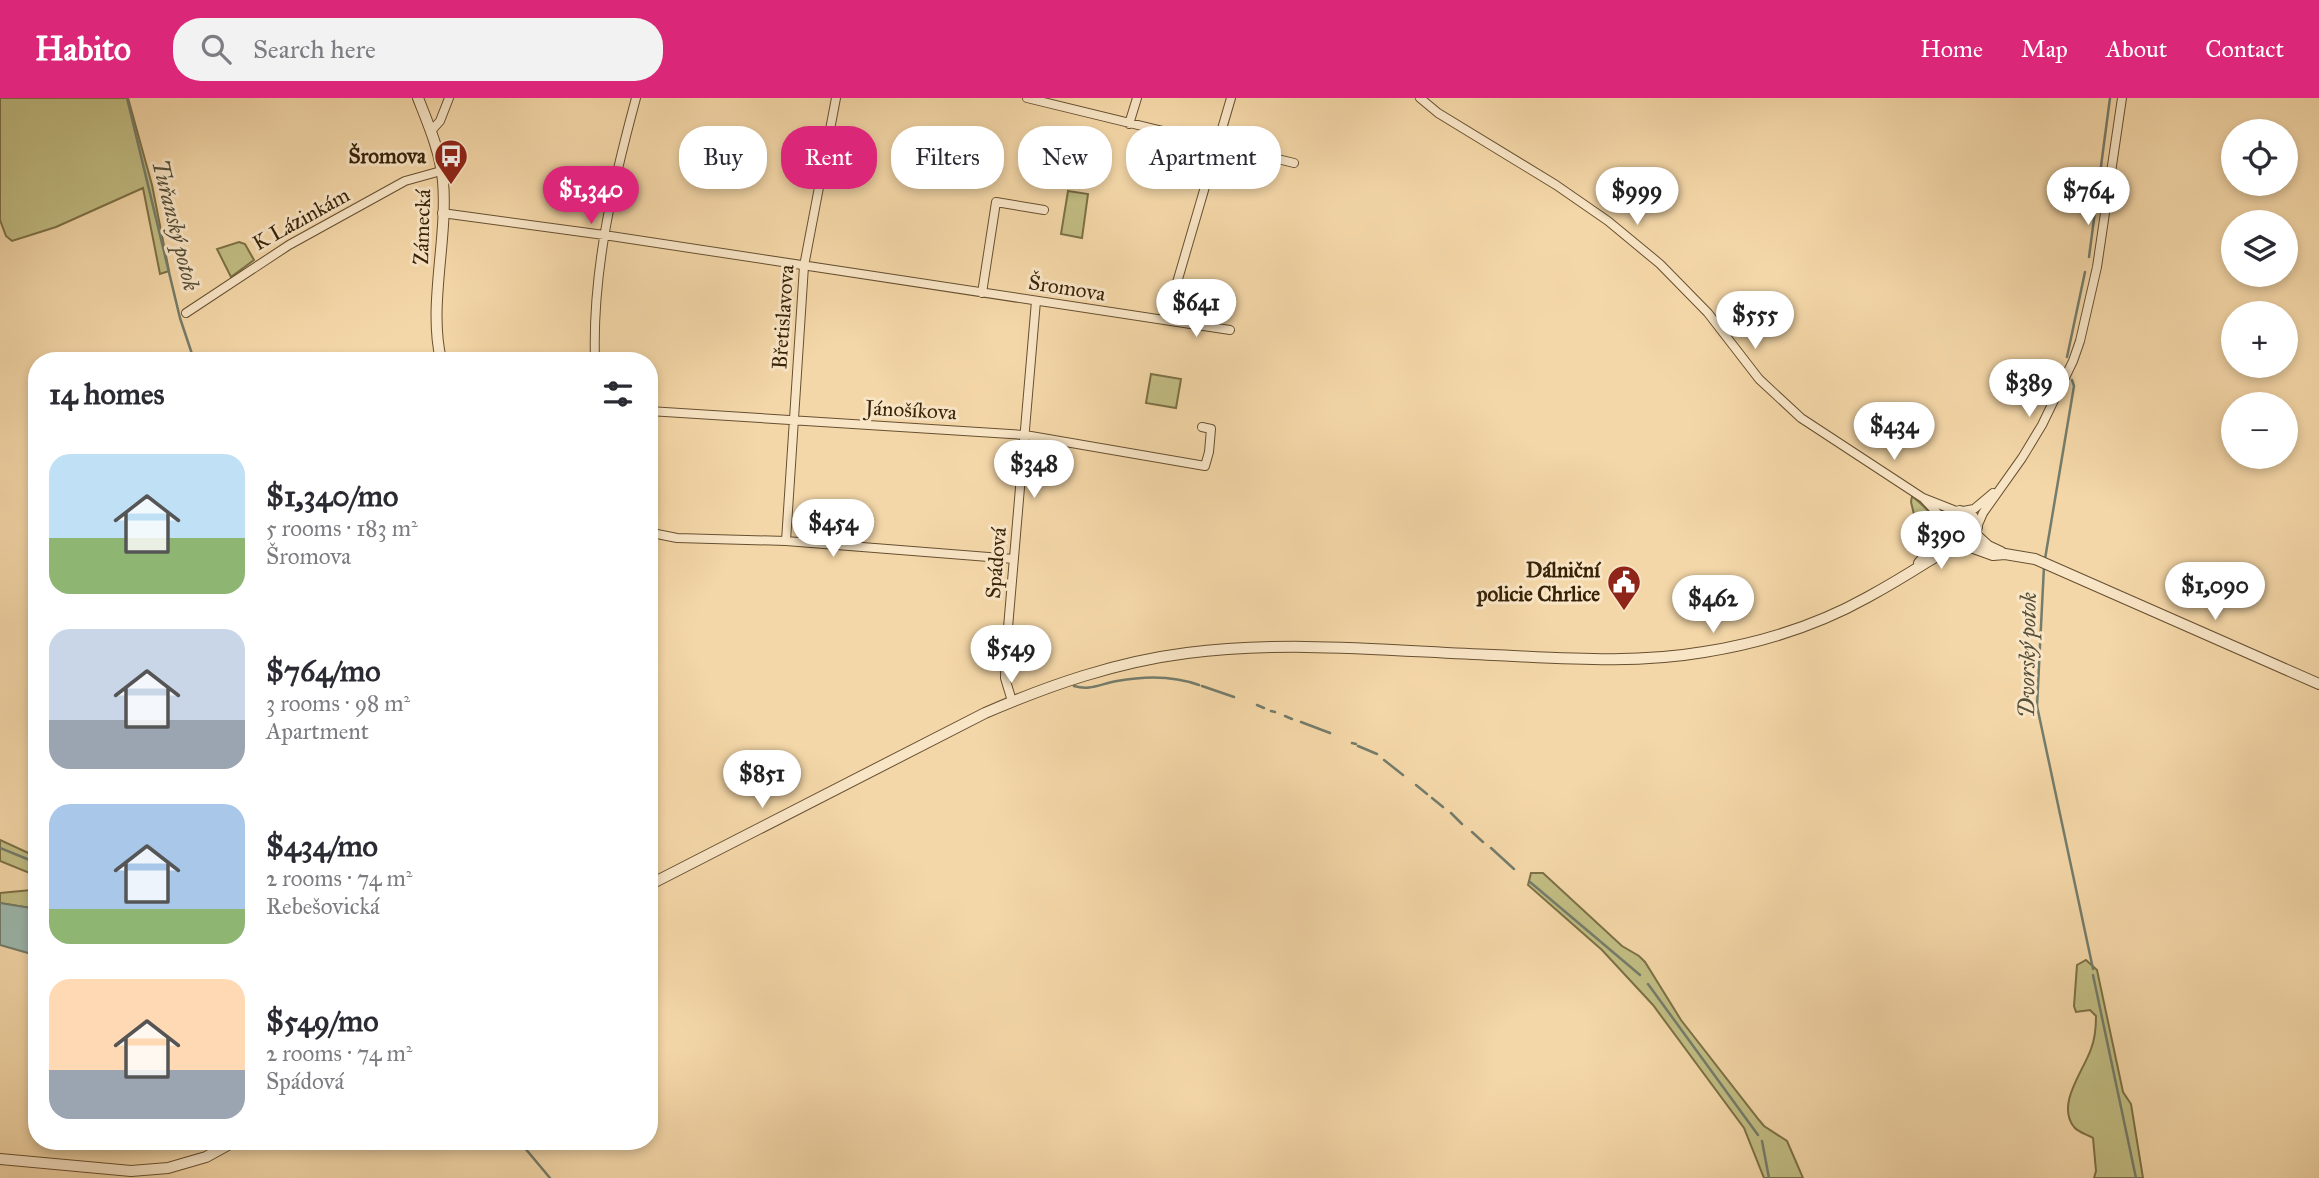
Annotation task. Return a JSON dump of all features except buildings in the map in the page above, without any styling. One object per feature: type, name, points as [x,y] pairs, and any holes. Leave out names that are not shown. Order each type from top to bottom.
[{"type":"street","name":"Zámecká","points":[[418,98],[438,149],[441,171],[442,213],[437,323],[441,352]]},
{"type":"street","points":[[431,131],[440,121],[449,98]]},
{"type":"street","points":[[595,352],[604,235],[615,176],[636,98]]},
{"type":"street","name":"Břetislavova","points":[[786,541],[804,266],[836,98]]},
{"type":"street","points":[[1027,98],[1137,126]]},
{"type":"street","points":[[1129,124],[1137,98]]},
{"type":"street","points":[[1223,126],[1231,98]]},
{"type":"street","points":[[1420,98],[1438,113],[1556,185],[1608,221],[1660,264],[1693,296],[1759,379],[1786,406],[1923,498],[1973,517],[1977,531],[1988,546],[2005,554]]},
{"type":"street","points":[[658,880],[958,726],[1038,690],[1114,667],[1168,656],[1234,648],[1322,648],[1618,659],[1700,653],[1759,640],[1822,619],[1866,598],[1914,568],[1971,541],[1977,531],[1979,519],[2042,425],[2080,341],[2097,267],[2122,98]]},
{"type":"street","points":[[1281,160],[1294,163]]},
{"type":"street","name":"K Lázinkám","points":[[186,313],[289,245],[405,181],[441,171]]},
{"type":"street","points":[[1166,320],[1205,189]]},
{"type":"street","points":[[982,293],[996,202],[1044,209]]},
{"type":"street","name":"Šromova","points":[[442,213],[1230,330]]},
{"type":"street","name":"Spádová","points":[[1012,701],[1005,672],[1036,301]]},
{"type":"street","name":"Jánošíkova","points":[[658,412],[1025,435],[1205,466],[1211,429],[1202,427]]},
{"type":"street","points":[[1914,568],[1937,543],[1947,517],[1973,509],[2001,486]]},
{"type":"street","points":[[1923,498],[1940,516],[1945,538],[1959,545],[1993,555],[2005,554],[2035,559],[2319,684]]},
{"type":"street","points":[[658,533],[677,538],[786,541],[1014,559]]},
{"type":"street","points":[[0,1159],[131,1171],[167,1168],[206,1157],[219,1150]]},
{"type":"shaded area","points":[[0,98],[128,98],[152,185],[169,271],[160,274],[143,188],[56,227],[12,241],[6,236],[0,220]]},
{"type":"shaded area","points":[[1068,191],[1088,194],[1082,238],[1061,234]]},
{"type":"shaded area","points":[[239,242],[245,244],[254,260],[231,277],[217,249]]},
{"type":"shaded area","points":[[1151,374],[1181,379],[1176,408],[1146,403]]},
{"type":"shaded area","points":[[1912,496],[1934,520],[1933,539],[1918,531]]},
{"type":"shaded area","points":[[0,840],[28,853],[28,872],[0,861]]},
{"type":"shaded area","points":[[1531,873],[1543,873],[1622,946],[1645,962],[1681,1020],[1759,1120],[1787,1141],[1803,1178],[1764,1178],[1744,1128],[1653,1005],[1602,950],[1528,885]]},
{"type":"shaded area","points":[[28,890],[28,908],[0,903],[0,893]]},
{"type":"shaded area","points":[[0,903],[28,908],[28,953],[0,945]]},
{"type":"shaded area","points":[[2086,960],[2097,970],[2123,1092],[2131,1104],[2143,1178],[2094,1178],[2096,1171],[2093,1138],[2076,1129],[2069,1118],[2069,1098],[2091,1049],[2095,1029],[2096,1016],[2090,1010],[2076,1012],[2074,1006],[2077,965]]},
{"type":"waterway","name":"Tuřanský potok","points":[[127,98],[180,318],[191,352]]},
{"type":"waterway","name":"Dvorský potok","points":[[2089,257],[2110,98]]},
{"type":"waterway","name":"Dvorský potok","points":[[2067,357],[2085,272]]},
{"type":"waterway","name":"Dvorský potok","points":[[2045,559],[2074,386],[2072,380]]},
{"type":"waterway","name":"Dvorský potok","points":[[2044,566],[2037,706],[2093,969]]},
{"type":"waterway","points":[[1074,686],[1090,687],[1148,677],[1179,679],[1199,685]]},
{"type":"waterway","points":[[1202,686],[1234,697]]},
{"type":"waterway","points":[[1257,705],[1264,708]]},
{"type":"waterway","points":[[1271,711],[1275,712]]},
{"type":"waterway","points":[[1285,716],[1292,719]]},
{"type":"waterway","points":[[1301,722],[1330,733]]},
{"type":"waterway","points":[[1352,743],[1356,744]]},
{"type":"waterway","points":[[1358,746],[1377,754]]},
{"type":"waterway","points":[[1384,760],[1403,775]]},
{"type":"waterway","points":[[1416,785],[1427,794]]},
{"type":"waterway","points":[[1432,798],[1443,807]]},
{"type":"waterway","points":[[1451,813],[1462,824]]},
{"type":"waterway","points":[[1472,832],[1483,842]]},
{"type":"waterway","points":[[0,848],[28,859]]},
{"type":"waterway","points":[[1491,848],[1514,869]]},
{"type":"waterway","points":[[1530,882],[1640,975]]},
{"type":"waterway","name":"Dvorský potok","points":[[2093,975],[2136,1178]]},
{"type":"waterway","points":[[1648,984],[1758,1135]]},
{"type":"waterway","points":[[1762,1141],[1769,1178]]},
{"type":"waterway","points":[[527,1150],[550,1178]]},
{"type":"place","name":"Šromova","points":[[451,186]]},
{"type":"place","name":"Dálniční policie Chrlice","points":[[1624,612]]}]
